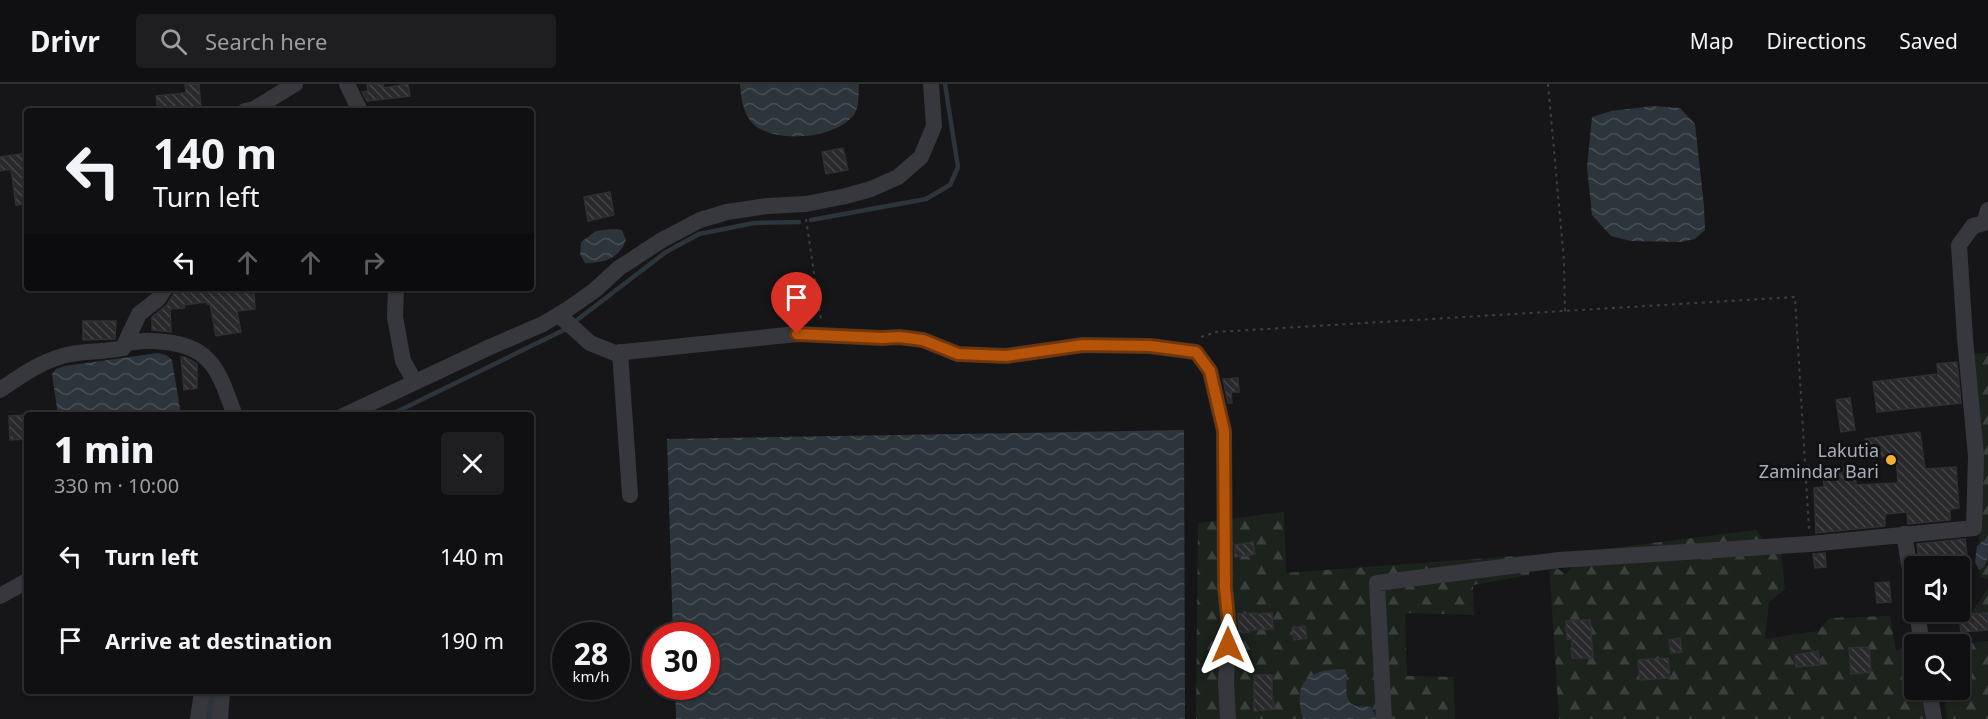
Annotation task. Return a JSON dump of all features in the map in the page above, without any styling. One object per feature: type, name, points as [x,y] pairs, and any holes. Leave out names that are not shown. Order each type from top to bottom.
[{"type":"street","points":[[256,108],[295,84]]},
{"type":"street","points":[[347,84],[359,108]]},
{"type":"street","points":[[351,412],[543,324],[595,290],[619,268],[662,240],[700,220],[727,212],[767,206],[806,204],[871,189],[898,177],[921,157],[934,126],[931,84]]},
{"type":"street","points":[[1384,719],[1377,583],[1559,560],[1810,544],[1974,528],[1976,456],[1959,245],[1973,226],[1987,219]]},
{"type":"street","points":[[0,390],[30,369],[53,360],[72,354],[123,348],[139,314],[158,299],[163,291]]},
{"type":"street","points":[[396,291],[395,317],[403,361],[415,382]]},
{"type":"street","points":[[559,315],[590,343],[607,351],[620,352],[757,337],[824,334],[923,340],[958,354],[1006,356],[1083,345],[1150,346],[1196,352],[1210,371],[1224,431],[1225,587],[1229,627],[1226,681],[1228,719]]},
{"type":"street","points":[[125,343],[151,341],[175,343],[192,347],[205,355],[223,384],[234,412]]},
{"type":"street","points":[[620,352],[630,495]]},
{"type":"street","points":[[1904,534],[1908,556]]},
{"type":"street","points":[[0,596],[24,584]]},
{"type":"street","points":[[198,719],[202,694]]},
{"type":"street","points":[[220,719],[222,694]]},
{"type":"street","points":[[1931,700],[1934,719]]},
{"type":"path","points":[[1548,84],[1564,261],[1565,312]]},
{"type":"path","points":[[806,204],[817,300],[824,334]]},
{"type":"path","points":[[1199,337],[1216,332],[1795,297],[1810,544]]},
{"type":"green space","points":[[1988,353],[1988,579],[1980,577],[1973,354]]},
{"type":"green space","points":[[1284,512],[1286,573],[1530,555],[1529,575],[1473,585],[1474,615],[1405,613],[1407,676],[1454,677],[1455,719],[1196,719],[1198,523]]},
{"type":"green space","points":[[1756,530],[1767,545],[1780,543],[1785,589],[1769,602],[1765,639],[1818,631],[1830,618],[1890,616],[1896,651],[1904,648],[1904,700],[1922,700],[1925,719],[1559,719],[1549,562],[1565,574],[1589,551]]},
{"type":"green space","points":[[1988,588],[1988,621],[1964,624],[1970,622],[1970,615]]},
{"type":"green space","points":[[1988,641],[1988,719],[1947,719],[1947,700],[1970,700],[1970,643]]},
{"type":"water","points":[[740,84],[859,84],[858,105],[853,116],[834,129],[809,136],[782,136],[760,129],[750,120],[743,103]]},
{"type":"water","points":[[1653,106],[1680,108],[1695,124],[1705,230],[1695,239],[1681,242],[1631,241],[1611,236],[1592,215],[1587,167],[1592,117],[1611,111]]},
{"type":"water","points":[[622,230],[626,240],[619,252],[604,261],[585,263],[580,254],[581,242],[596,231]]},
{"type":"water","points":[[158,353],[166,355],[172,360],[181,412],[58,412],[52,374],[56,369]]},
{"type":"water","points":[[1184,430],[1185,719],[676,719],[675,700],[720,700],[720,622],[673,622],[667,439]]},
{"type":"water","points":[[1988,537],[1988,557],[1984,567],[1979,570],[1975,562],[1977,546]]},
{"type":"water","points":[[1345,669],[1348,700],[1356,706],[1371,707],[1377,719],[1303,719],[1300,696],[1306,680],[1321,672]]},
{"type":"building","points":[[185,84],[199,84],[201,108],[188,108],[187,106],[158,108],[156,96],[186,93]]},
{"type":"building","points":[[367,84],[383,84],[384,88],[408,84],[410,96],[367,101],[362,92],[368,91]]},
{"type":"building","points":[[843,148],[848,170],[826,174],[822,152]]},
{"type":"building","points":[[24,153],[24,204],[16,205],[11,169],[0,171],[0,157]]},
{"type":"building","points":[[610,192],[614,215],[588,221],[584,197]]},
{"type":"building","points":[[248,291],[249,295],[254,294],[255,309],[237,311],[241,332],[216,336],[210,304],[207,302],[170,309],[171,332],[152,330],[152,317],[167,305],[175,292]]},
{"type":"building","points":[[83,321],[116,321],[115,339],[83,340]]},
{"type":"building","points":[[181,357],[197,364],[197,388],[184,390]]},
{"type":"building","points":[[1957,362],[1961,403],[1877,412],[1873,382],[1938,374],[1937,364]]},
{"type":"building","points":[[1238,378],[1239,392],[1231,392],[1232,403],[1228,403],[1223,379]]},
{"type":"building","points":[[1850,398],[1855,430],[1841,432],[1836,400]]},
{"type":"building","points":[[24,415],[24,439],[10,440],[9,416]]},
{"type":"building","points":[[1920,432],[1925,469],[1956,467],[1959,508],[1950,509],[1950,520],[1908,524],[1907,512],[1885,514],[1885,526],[1816,533],[1814,488],[1824,487],[1823,467],[1855,466],[1856,485],[1898,483],[1896,455],[1867,459],[1865,439]]},
{"type":"building","points":[[1965,539],[1967,556],[1919,556],[1917,544]]},
{"type":"building","points":[[1253,542],[1255,554],[1235,557],[1235,545]]},
{"type":"building","points":[[1825,553],[1826,567],[1815,568],[1813,554]]},
{"type":"building","points":[[1889,582],[1891,602],[1877,603],[1875,583]]},
{"type":"building","points":[[1272,613],[1273,629],[1249,630],[1249,632],[1239,633],[1238,614]]},
{"type":"building","points":[[1988,613],[1988,630],[1961,632],[1960,622],[1970,622],[1970,614]]},
{"type":"building","points":[[1590,620],[1593,658],[1572,658],[1572,639],[1567,639],[1566,621]]},
{"type":"building","points":[[1305,626],[1307,638],[1294,640],[1292,628]]},
{"type":"building","points":[[1680,638],[1682,652],[1671,653],[1669,640]]},
{"type":"building","points":[[1869,647],[1871,672],[1851,674],[1849,648]]},
{"type":"building","points":[[1818,651],[1820,665],[1796,667],[1795,655]]},
{"type":"building","points":[[1668,658],[1670,678],[1640,680],[1638,660]]},
{"type":"building","points":[[1254,675],[1272,675],[1272,697],[1275,709],[1254,711]]},
{"type":"waterway","points":[[811,220],[926,199],[950,185],[958,167],[945,84]]},
{"type":"waterway","points":[[577,320],[666,252],[699,234],[754,223],[799,222]]},
{"type":"waterway","points":[[396,412],[564,330]]},
{"type":"waterway","points":[[211,719],[214,694]]},
{"type":"place","name":"Lakutia Zamindar Bari","points":[[1891,460]]},
{"type":"route","points":[[797,334],[899,337],[923,340],[958,354],[1006,356],[1083,345],[1150,346],[1196,352],[1210,371],[1224,431],[1225,587],[1229,627],[1228,645]]}]
